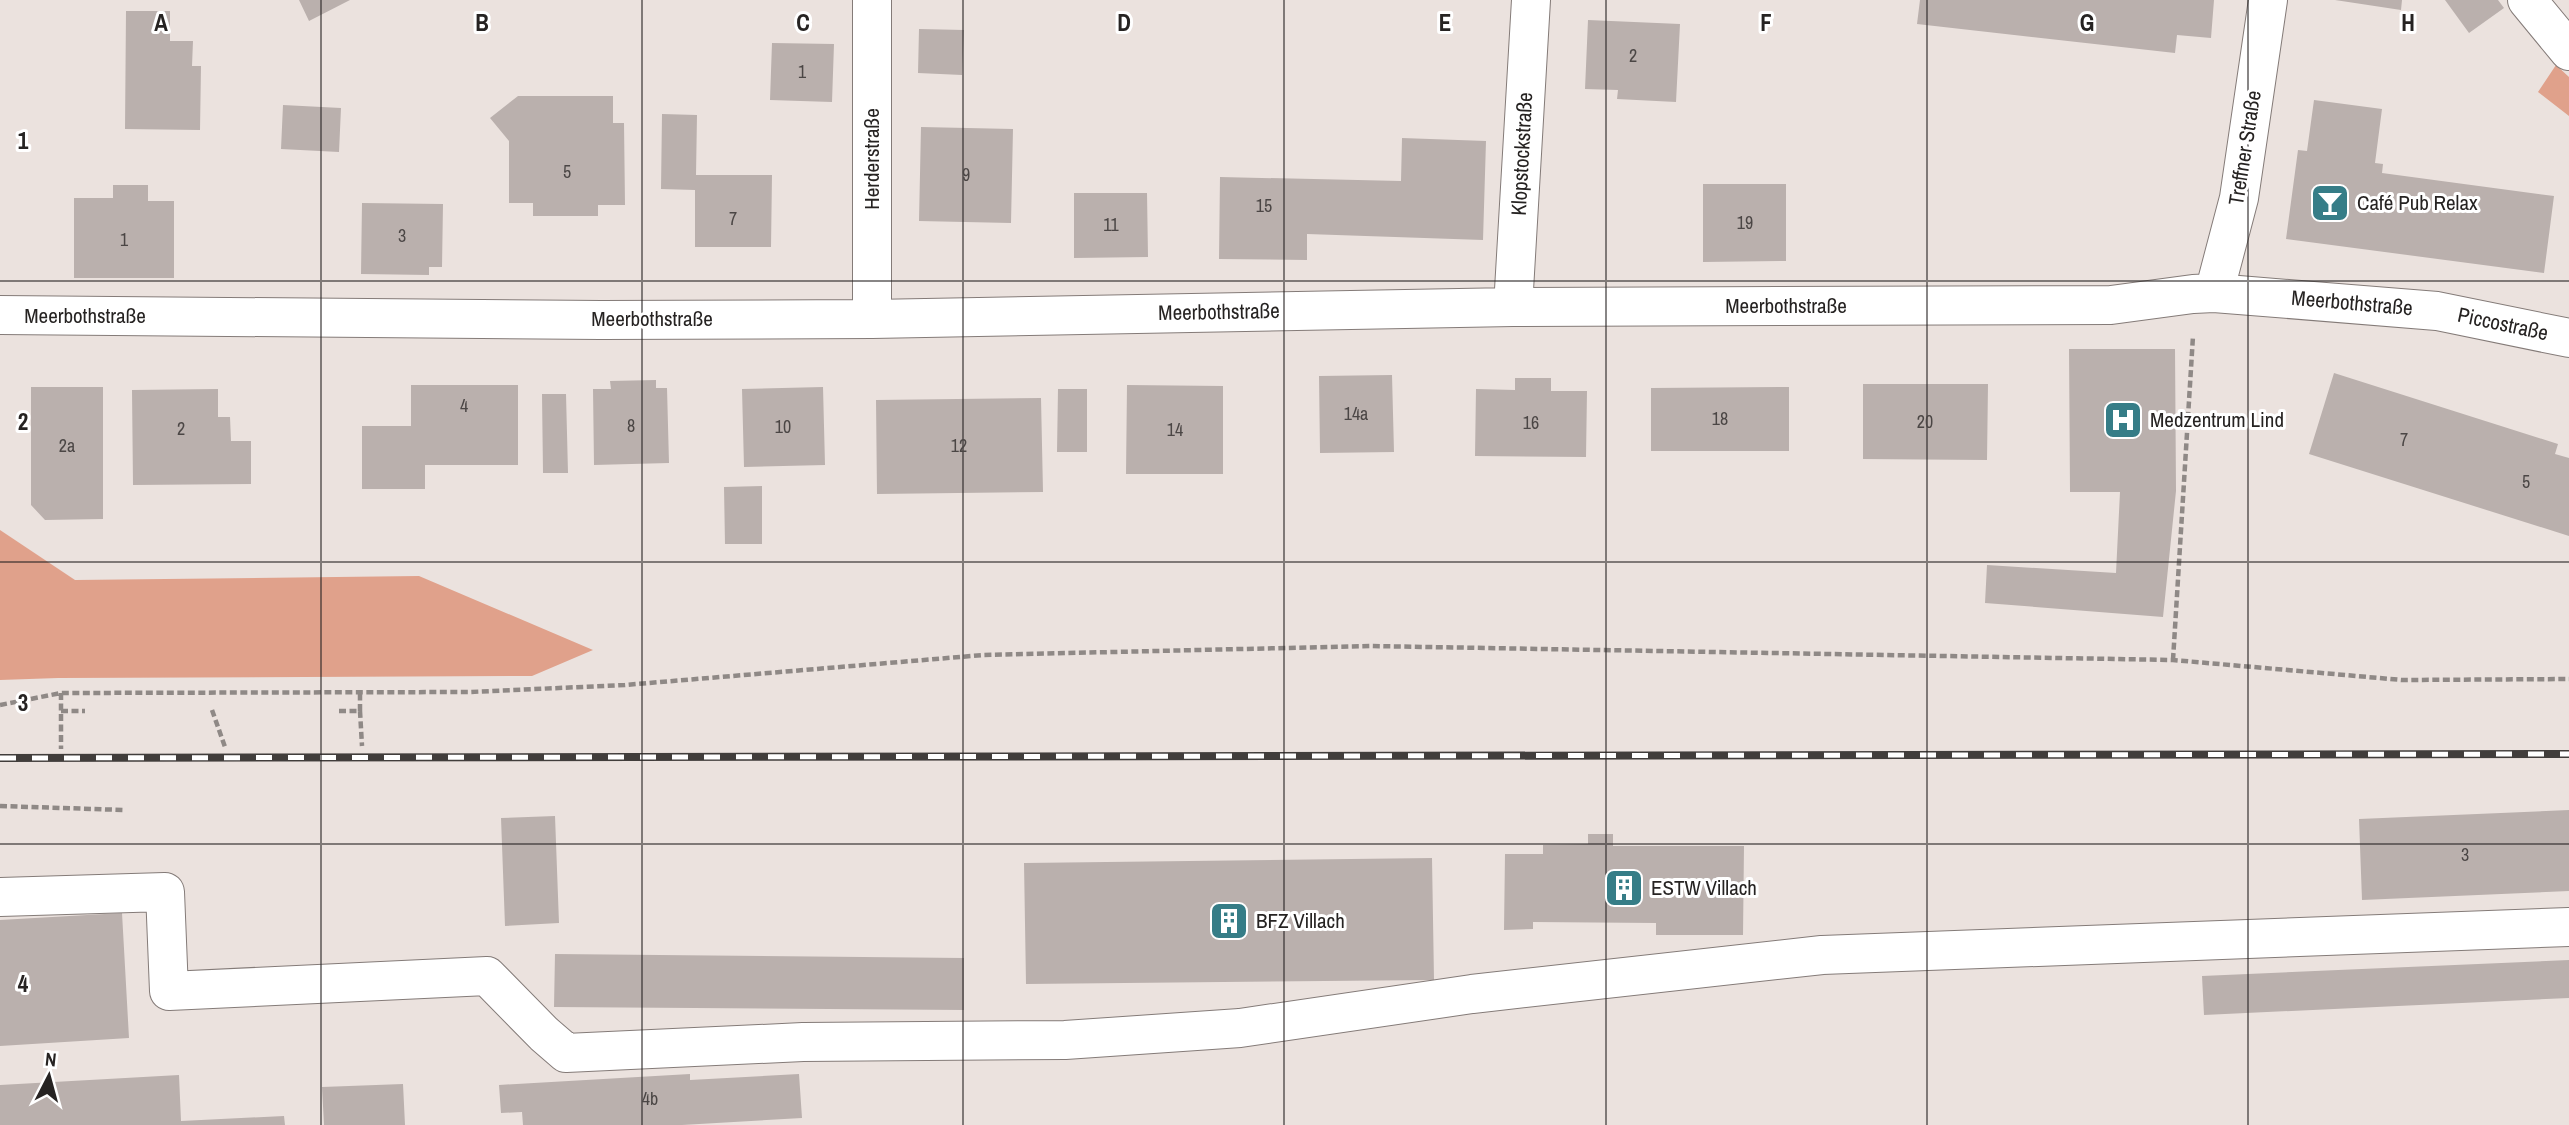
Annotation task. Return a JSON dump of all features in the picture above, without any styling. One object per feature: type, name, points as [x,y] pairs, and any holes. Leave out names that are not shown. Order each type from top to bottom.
[{"type":"street","name":"Herderstraße","points":[[872,0],[872,318]]},
{"type":"street","name":"Klopstockstraße","points":[[1513,307],[1531,0]]},
{"type":"street","name":"Treffner Straße","points":[[2214,293],[2239,198],[2268,0]]},
{"type":"street","points":[[2527,0],[2569,51]]},
{"type":"street","name":"Meerbothstraße","points":[[0,315],[601,320],[872,318],[1513,307],[2111,305],[2214,293],[2437,311]]},
{"type":"street","name":"Piccostraße","points":[[2437,311],[2569,338]]},
{"type":"street","points":[[0,897],[165,892],[169,991],[487,976],[566,1053],[803,1042],[1065,1040],[1240,1028],[1472,994],[1822,956],[2569,927]]},
{"type":"path","points":[[2172,660],[2193,333]]},
{"type":"path","points":[[0,705],[61,693],[470,692],[625,685],[983,655],[1385,646],[2172,660],[2402,680],[2569,679]]},
{"type":"path","points":[[359,691],[362,747]]},
{"type":"path","points":[[61,693],[61,749]]},
{"type":"path","points":[[212,710],[225,747]]},
{"type":"path","points":[[61,711],[85,711]]},
{"type":"path","points":[[339,711],[360,711]]},
{"type":"path","points":[[0,806],[124,810]]},
{"type":"shaded area","points":[[2556,65],[2569,77],[2569,116],[2538,92]]},
{"type":"shaded area","points":[[0,530],[75,580],[419,576],[593,650],[532,676],[0,680]]},
{"type":"building","points":[[299,0],[350,0],[309,21]]},
{"type":"building","points":[[1920,0],[2214,0],[2211,38],[2177,35],[2175,53],[1917,24]]},
{"type":"building","points":[[2335,0],[2402,0],[2401,10]]},
{"type":"building","points":[[2445,0],[2498,0],[2504,8],[2469,33]]},
{"type":"building","points":[[126,11],[170,11],[170,41],[193,41],[192,66],[201,66],[200,130],[125,129]]},
{"type":"building","points":[[1588,20],[1680,24],[1676,102],[1617,99],[1618,90],[1585,89]]},
{"type":"building","points":[[919,29],[964,30],[962,75],[918,73]]},
{"type":"building","points":[[772,43],[834,44],[832,102],[770,100]]},
{"type":"building","points":[[518,96],[613,96],[613,123],[624,123],[625,205],[598,205],[598,216],[533,216],[533,203],[509,203],[509,141],[490,118]]},
{"type":"building","points":[[2314,100],[2382,109],[2375,163],[2383,164],[2382,173],[2554,196],[2544,273],[2286,239],[2298,150],[2307,151]]},
{"type":"building","points":[[283,105],[341,108],[339,152],[281,149]]},
{"type":"building","points":[[662,114],[697,115],[696,175],[772,175],[771,247],[695,247],[695,190],[661,189]]},
{"type":"building","points":[[921,127],[1013,129],[1011,223],[919,221]]},
{"type":"building","points":[[1402,138],[1486,141],[1483,240],[1307,234],[1307,260],[1219,259],[1220,177],[1401,181]]},
{"type":"building","points":[[1703,184],[1786,184],[1786,261],[1703,262]]},
{"type":"building","points":[[113,185],[148,185],[148,201],[174,201],[174,278],[74,278],[74,198],[113,198]]},
{"type":"building","points":[[1074,193],[1147,193],[1148,257],[1074,258]]},
{"type":"building","points":[[362,203],[443,204],[442,267],[429,267],[429,275],[361,274]]},
{"type":"building","points":[[2069,349],[2175,349],[2176,491],[2163,617],[1985,603],[1987,565],[2116,573],[2120,492],[2070,492]]},
{"type":"building","points":[[2334,373],[2558,444],[2555,454],[2569,458],[2569,536],[2309,454]]},
{"type":"building","points":[[1392,375],[1394,452],[1320,453],[1319,376]]},
{"type":"building","points":[[1515,378],[1551,378],[1551,391],[1587,391],[1586,457],[1475,456],[1476,389],[1515,390]]},
{"type":"building","points":[[656,380],[656,388],[667,388],[669,463],[594,465],[593,389],[611,389],[610,381]]},
{"type":"building","points":[[1863,384],[1988,384],[1987,460],[1863,459]]},
{"type":"building","points":[[411,385],[518,385],[518,465],[425,465],[425,489],[362,489],[362,426],[411,426]]},
{"type":"building","points":[[1127,385],[1223,386],[1223,474],[1126,474]]},
{"type":"building","points":[[31,387],[103,387],[103,519],[45,520],[31,505]]},
{"type":"building","points":[[823,387],[825,465],[744,467],[742,389]]},
{"type":"building","points":[[1789,387],[1789,451],[1651,451],[1651,388]]},
{"type":"building","points":[[218,389],[218,417],[230,417],[231,441],[251,441],[251,484],[133,485],[132,390]]},
{"type":"building","points":[[1058,389],[1087,389],[1087,452],[1057,452]]},
{"type":"building","points":[[542,394],[566,394],[568,473],[543,473]]},
{"type":"building","points":[[1041,398],[1043,492],[877,494],[876,400]]},
{"type":"building","points":[[762,486],[762,544],[725,544],[724,487]]},
{"type":"building","points":[[2569,810],[2569,891],[2362,900],[2359,819]]},
{"type":"building","points":[[555,816],[559,923],[505,926],[501,818]]},
{"type":"building","name":"ESTW Villach","points":[[1588,834],[1613,834],[1613,846],[1744,846],[1743,935],[1656,935],[1656,923],[1533,922],[1533,929],[1504,930],[1505,854],[1543,854],[1543,845],[1588,844]]},
{"type":"building","name":"BFZ Villach","points":[[1432,858],[1434,980],[1026,984],[1024,863]]},
{"type":"building","points":[[122,913],[129,1038],[0,1046],[0,920]]},
{"type":"building","points":[[555,954],[964,958],[964,1010],[554,1007]]},
{"type":"building","points":[[2569,960],[2569,998],[2204,1015],[2202,976]]},
{"type":"building","points":[[690,1074],[690,1080],[799,1074],[802,1118],[682,1125],[523,1125],[522,1112],[501,1113],[499,1085]]},
{"type":"building","points":[[179,1075],[181,1121],[284,1116],[285,1125],[0,1125],[0,1085]]},
{"type":"building","points":[[403,1084],[405,1125],[324,1125],[322,1087]]},
{"type":"railway","points":[[0,758],[2569,754]]},
{"type":"place","name":"Café Pub Relax","points":[[2330,203]]},
{"type":"place","name":"Medzentrum Lind","points":[[2123,420]]},
{"type":"place","name":"ESTW Villach","points":[[1624,888]]},
{"type":"place","name":"BFZ Villach","points":[[1229,921]]}]
